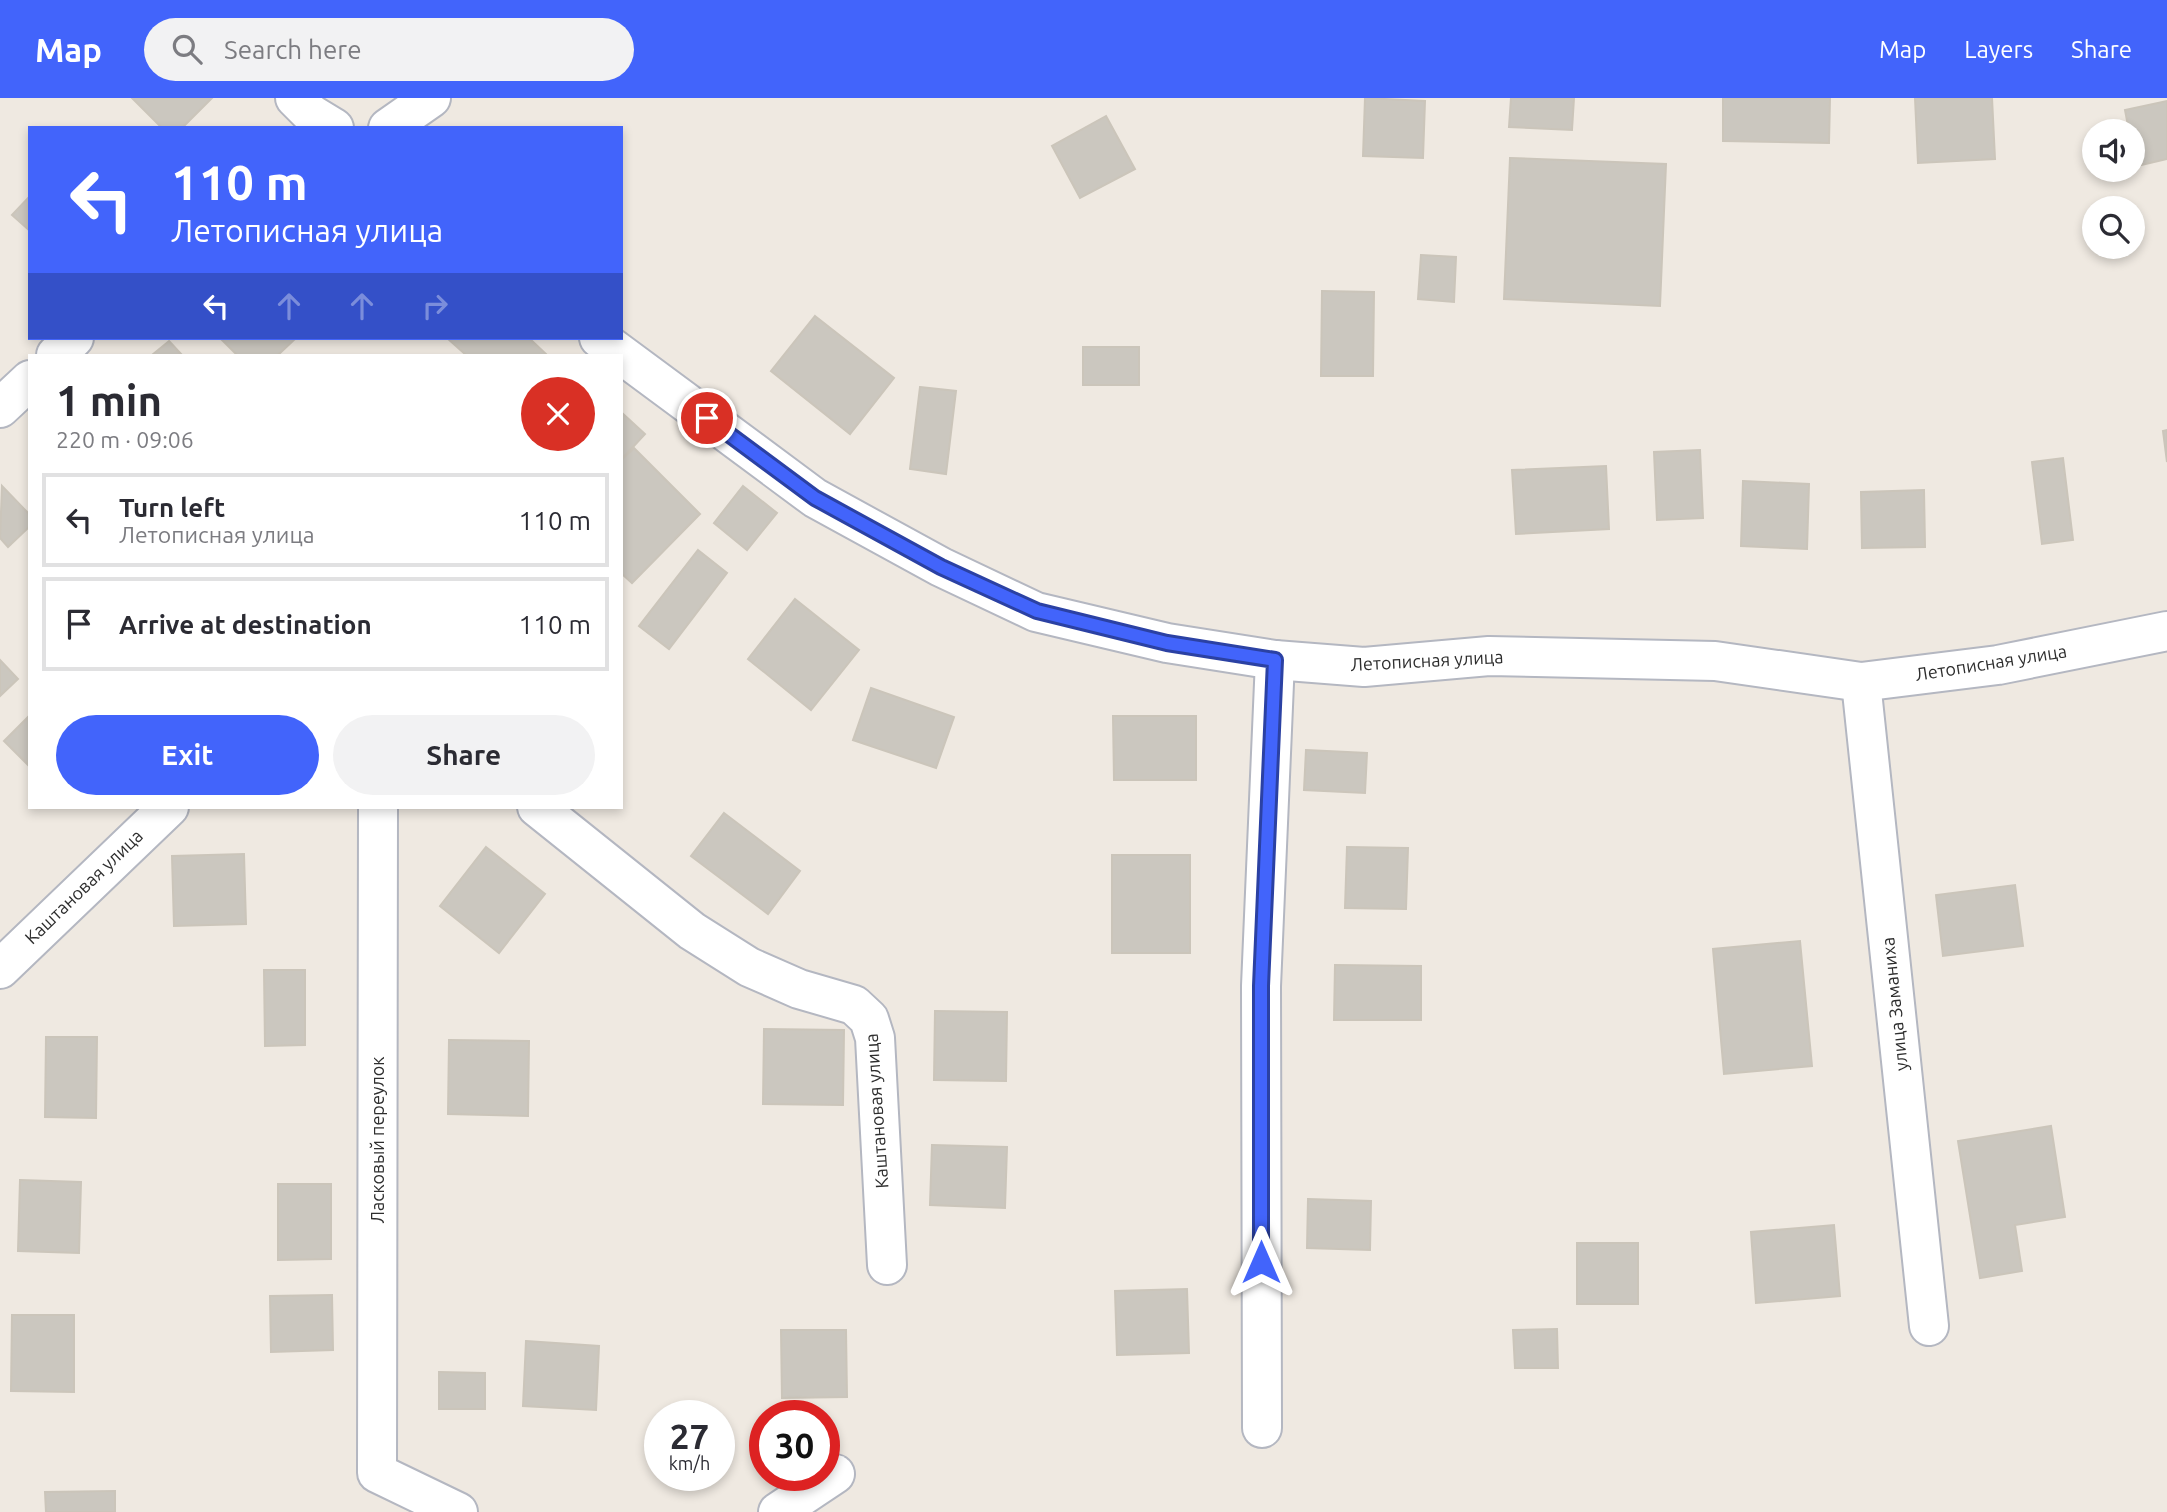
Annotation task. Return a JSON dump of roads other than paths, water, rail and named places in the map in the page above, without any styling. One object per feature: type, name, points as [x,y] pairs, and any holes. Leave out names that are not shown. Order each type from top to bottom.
[{"type":"street","points":[[391,126],[431,98]]},
{"type":"street","points":[[57,354],[72,340]]},
{"type":"street","points":[[586,354],[597,340]]},
{"type":"street","name":"Летописная улица","points":[[602,340],[621,354]]},
{"type":"street","name":"Летописная улица","points":[[623,356],[815,498],[941,567],[1037,611],[1167,643],[1275,660],[1364,667],[1489,656],[1716,662],[1861,682],[1998,665],[2167,631]]},
{"type":"street","points":[[0,408],[28,382]]},
{"type":"street","points":[[1262,1428],[1261,986],[1275,660]]},
{"type":"street","name":"улица Заманиха","points":[[1861,682],[1929,1326]]},
{"type":"street","name":"Каштановая улица","points":[[0,969],[167,809]]},
{"type":"street","name":"Ласковый переулок","points":[[378,809],[377,1473],[458,1512]]},
{"type":"street","name":"Каштановая улица","points":[[540,809],[692,931],[726,953],[749,967],[799,989],[854,1005],[869,1019],[875,1038],[887,1265]]},
{"type":"street","points":[[778,1512],[810,1491]]}]
